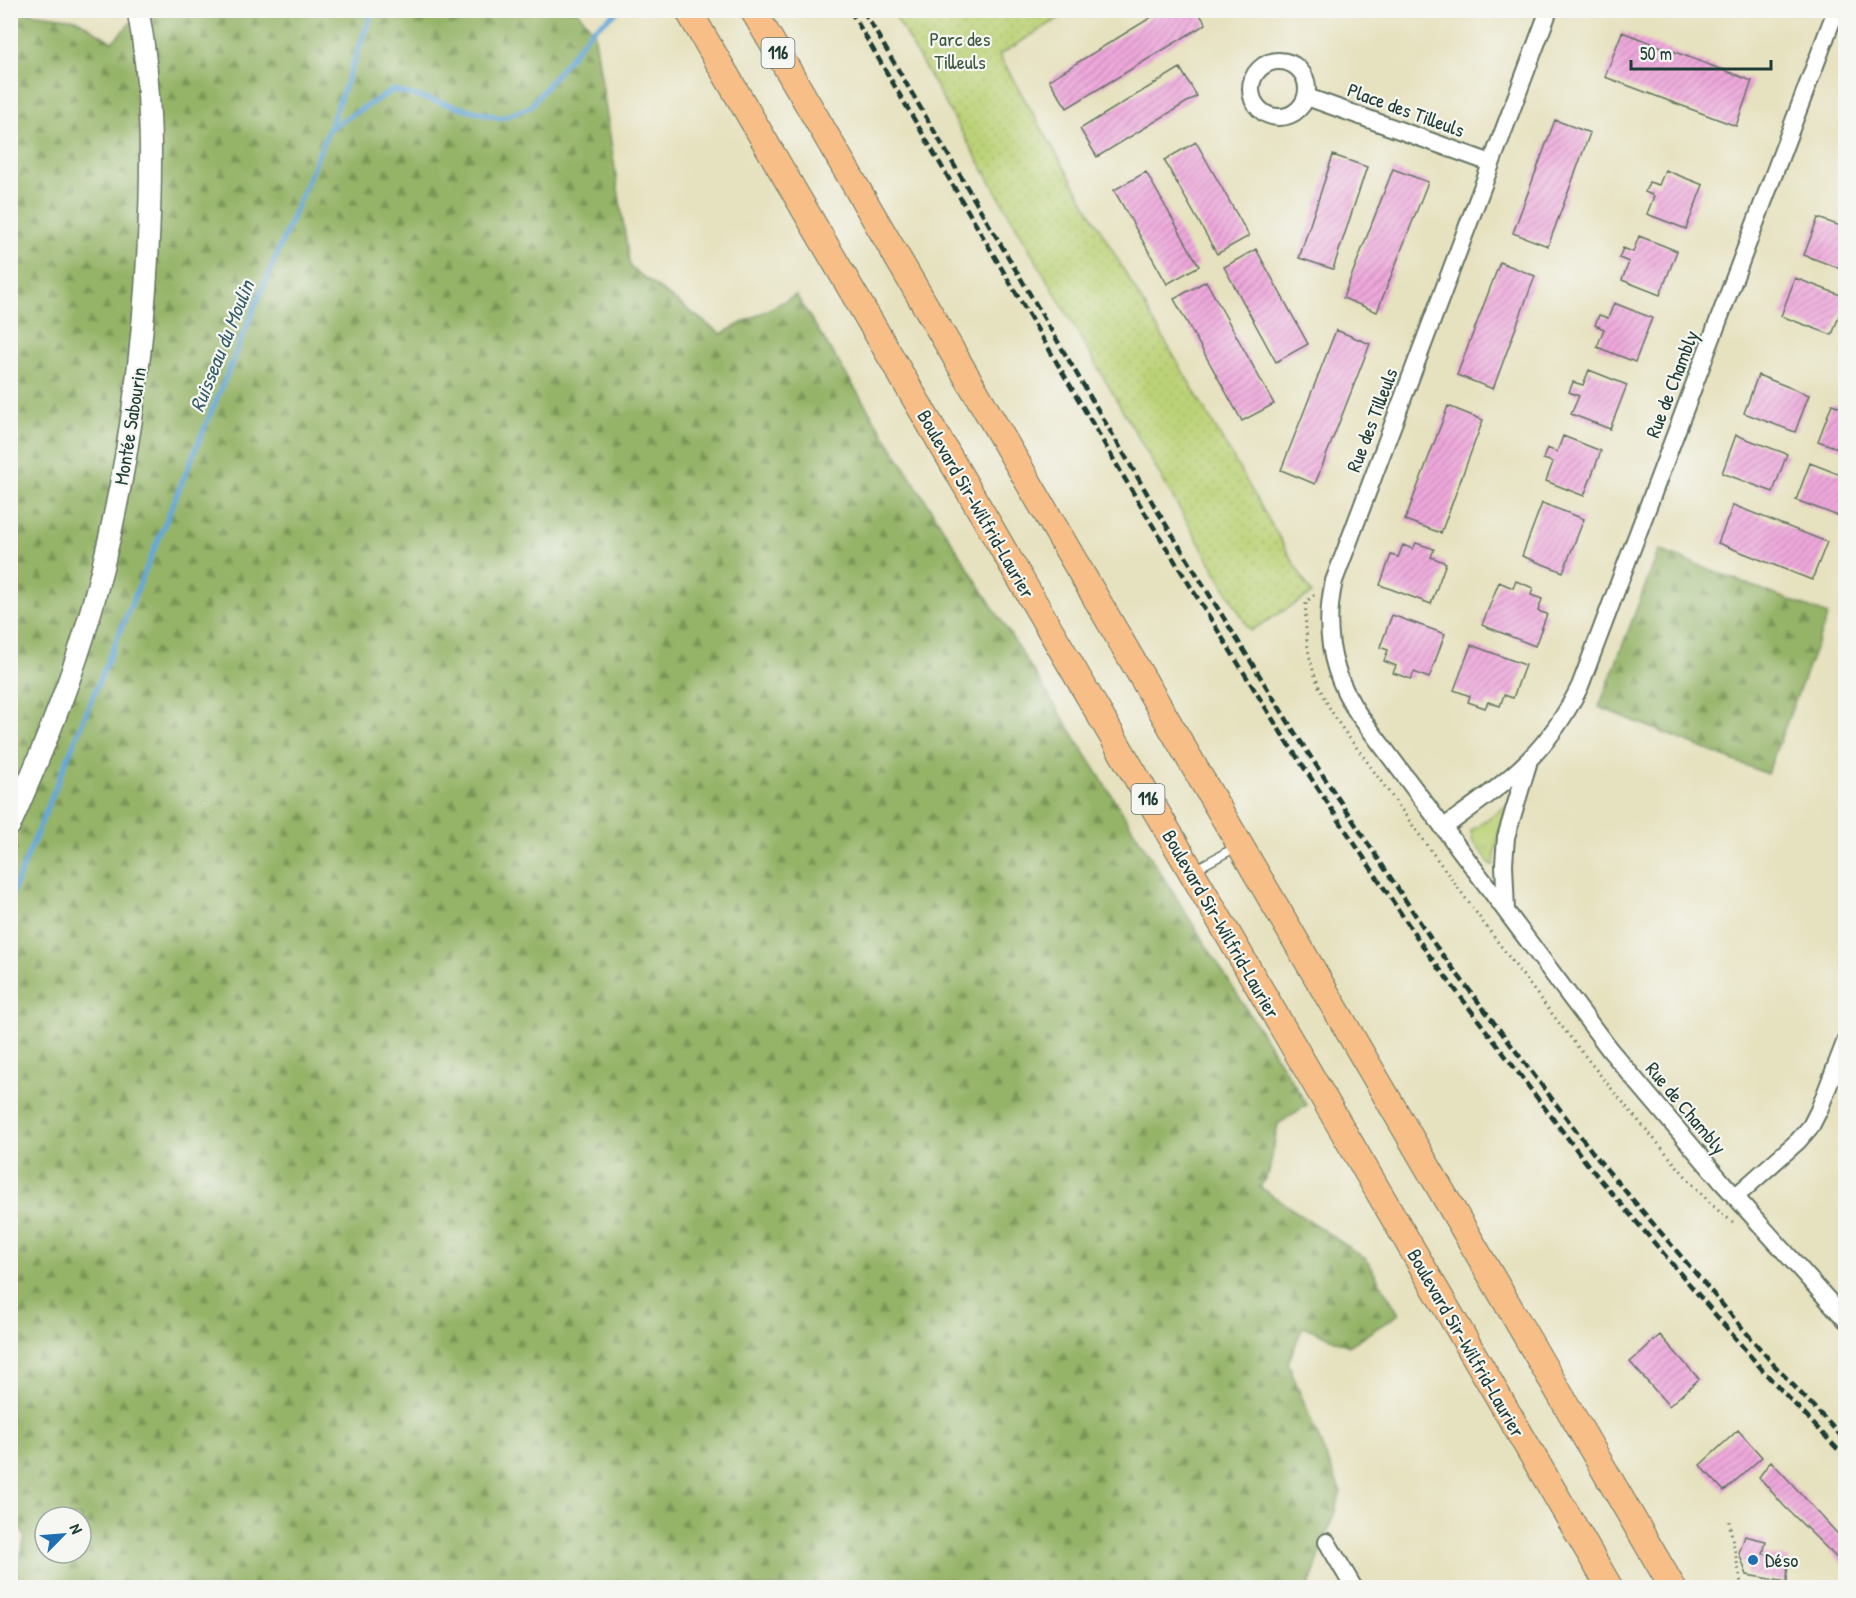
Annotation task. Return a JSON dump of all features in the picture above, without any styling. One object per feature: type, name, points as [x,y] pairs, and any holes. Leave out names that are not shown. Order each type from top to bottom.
[{"type":"main road","name":"Boulevard Sir-Wilfrid-Laurier","points":[[688,10],[1610,1587]]},
{"type":"main road","name":"116","points":[[753,10],[1673,1587]]},
{"type":"street","name":"Montée Sabourin","points":[[10,825],[58,710],[84,633],[112,527],[130,436],[144,325],[151,174],[148,76],[138,10]]},
{"type":"street","name":"Rue des Tilleuls","points":[[1443,828],[1359,715],[1346,693],[1336,669],[1330,645],[1330,606],[1339,566],[1549,10]]},
{"type":"street","name":"Rue de Chambly","points":[[1836,10],[1580,686],[1563,718],[1529,761],[1500,786],[1443,828],[1610,1050],[1735,1197],[1845,1320]]},
{"type":"street","name":"Place des Tilleuls","points":[[1307,97],[1491,163]]},
{"type":"street","name":"Rue de Chambly","points":[[1506,912],[1504,864],[1506,837],[1529,761]]},
{"type":"street","points":[[1735,1197],[1798,1141],[1811,1126],[1845,1040]]},
{"type":"street","points":[[1327,1542],[1354,1587]]},
{"type":"lane","points":[[1191,872],[1240,844]]},
{"type":"path","points":[[1729,1521],[1742,1587]]},
{"type":"green space","points":[[143,10],[576,10],[594,31],[630,267],[721,334],[796,295],[1307,1105],[1278,1124],[1269,1172],[1260,1187],[1366,1259],[1399,1314],[1349,1346],[1303,1326],[1288,1363],[1341,1493],[1309,1587],[13,1587],[25,1537],[10,1511],[10,11],[29,11],[30,13],[76,19],[112,42]]},
{"type":"green space","name":"Parc des Tilleuls","points":[[892,11],[1071,11],[999,55],[1312,594],[1250,631]]},
{"type":"green space","points":[[1659,550],[1828,615],[1767,774],[1599,707]]},
{"type":"green space","points":[[1507,805],[1496,847],[1494,865],[1491,865],[1473,841],[1471,831]]},
{"type":"building","points":[[1163,10],[1197,10],[1206,24],[1067,108],[1049,80]]},
{"type":"building","points":[[1622,32],[1752,81],[1736,126],[1605,77]]},
{"type":"building","points":[[1180,68],[1197,96],[1097,157],[1080,129]]},
{"type":"building","points":[[1555,120],[1590,133],[1548,246],[1513,233]]},
{"type":"building","points":[[1196,142],[1249,236],[1217,254],[1164,160]]},
{"type":"building","points":[[1333,155],[1367,167],[1333,269],[1299,258]]},
{"type":"building","points":[[1393,169],[1428,182],[1377,312],[1343,298]]},
{"type":"building","points":[[1665,170],[1703,185],[1686,229],[1647,214],[1654,196],[1645,192],[1649,182],[1659,185]]},
{"type":"building","points":[[1146,172],[1199,266],[1167,284],[1114,190]]},
{"type":"building","points":[[1818,218],[1846,228],[1846,271],[1804,255]]},
{"type":"building","points":[[1639,236],[1677,251],[1660,295],[1622,280],[1629,262],[1619,258],[1623,248],[1633,252]]},
{"type":"building","points":[[1256,249],[1308,344],[1276,362],[1224,267]]},
{"type":"building","points":[[1500,262],[1535,276],[1493,389],[1457,375]]},
{"type":"building","points":[[1795,278],[1846,297],[1832,335],[1781,316]]},
{"type":"building","points":[[1206,281],[1274,404],[1242,421],[1174,299]]},
{"type":"building","points":[[1614,303],[1652,318],[1635,362],[1597,347],[1604,329],[1595,325],[1599,315],[1608,318]]},
{"type":"building","points":[[1336,330],[1370,344],[1315,484],[1281,470]]},
{"type":"building","points":[[1589,370],[1627,385],[1610,429],[1571,414],[1579,396],[1569,392],[1573,382],[1583,385]]},
{"type":"building","points":[[1758,375],[1809,395],[1795,432],[1744,413]]},
{"type":"building","points":[[1832,404],[1846,409],[1846,451],[1818,441]]},
{"type":"building","points":[[1448,406],[1483,420],[1441,533],[1405,520]]},
{"type":"building","points":[[1736,435],[1787,454],[1773,492],[1722,473]]},
{"type":"building","points":[[1563,436],[1601,451],[1584,496],[1546,481],[1553,462],[1543,459],[1547,448],[1557,452]]},
{"type":"building","points":[[1810,463],[1846,477],[1846,519],[1796,500]]},
{"type":"building","points":[[1542,503],[1584,519],[1563,572],[1522,556]]},
{"type":"building","points":[[1733,505],[1827,542],[1812,580],[1718,543]]},
{"type":"building","points":[[1416,543],[1434,549],[1431,557],[1446,563],[1431,604],[1380,585],[1391,555],[1398,557],[1403,545],[1413,549]]},
{"type":"building","points":[[1516,581],[1533,588],[1531,595],[1542,599],[1538,611],[1547,614],[1535,646],[1482,625],[1499,582],[1513,588]]},
{"type":"building","points":[[1392,615],[1445,634],[1429,678],[1414,672],[1411,679],[1393,673],[1396,666],[1384,661],[1388,650],[1380,647]]},
{"type":"building","points":[[1471,645],[1525,665],[1513,698],[1504,695],[1500,706],[1488,702],[1485,708],[1468,702],[1470,696],[1454,690]]},
{"type":"building","points":[[1660,1335],[1699,1379],[1669,1406],[1630,1362]]},
{"type":"building","points":[[1738,1430],[1762,1457],[1724,1491],[1700,1465]]},
{"type":"building","points":[[1771,1461],[1846,1543],[1846,1567],[1784,1506],[1759,1477]]},
{"type":"building","points":[[1745,1536],[1766,1541],[1763,1554],[1788,1558],[1787,1582],[1747,1575],[1739,1553]]},
{"type":"waterway","points":[[329,129],[373,10]]},
{"type":"waterway","name":"Ruisseau du Moulin","points":[[10,899],[329,129],[393,90],[501,118],[530,107],[591,31],[620,10]]},
{"type":"railway","points":[[850,10],[1145,513],[1285,739],[1426,951],[1588,1165],[1765,1373],[1846,1458]]},
{"type":"railway","points":[[863,10],[1155,507],[1295,733],[1435,945],[1597,1158],[1774,1365],[1846,1441]]},
{"type":"place","name":"Déso","points":[[1753,1560]]}]
